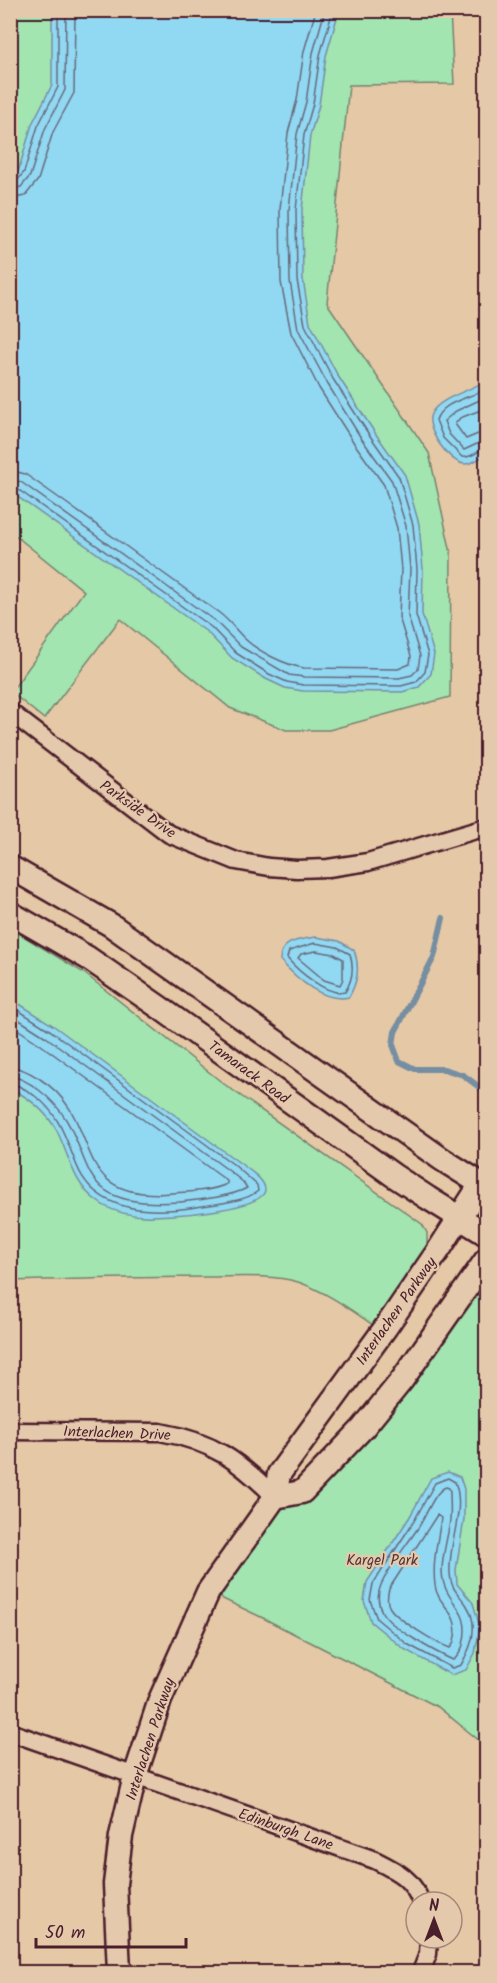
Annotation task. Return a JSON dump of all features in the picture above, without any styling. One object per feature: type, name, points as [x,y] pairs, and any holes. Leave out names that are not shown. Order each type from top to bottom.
[{"type":"street","name":"Parkside Drive","points":[[12,718],[169,834],[236,861],[269,867],[328,868],[368,862],[486,827]]},
{"type":"street","points":[[10,867],[111,925],[443,1160],[484,1185]]},
{"type":"street","name":"Tamarack Road","points":[[10,913],[88,958],[393,1175],[486,1234]]},
{"type":"street","name":"Interlachen Parkway","points":[[119,1972],[116,1884],[121,1836],[135,1776],[160,1700],[208,1592],[275,1497],[279,1474],[386,1327],[484,1185]]},
{"type":"street","points":[[275,1497],[302,1492],[363,1428],[402,1380],[486,1260]]},
{"type":"street","name":"Interlachen Drive","points":[[10,1431],[160,1432],[184,1436],[212,1447],[247,1469],[275,1497]]},
{"type":"street","name":"Edinburgh Lane","points":[[10,1732],[375,1860],[400,1872],[416,1890]]},
{"type":"street","points":[[421,1972],[428,1950]]},
{"type":"green space","points":[[11,11],[450,11],[454,84],[349,85],[327,303],[429,453],[451,553],[450,697],[329,730],[286,730],[230,708],[120,619],[44,719],[11,692],[84,591],[11,532]]},
{"type":"green space","points":[[10,928],[84,973],[224,1084],[422,1224],[427,1233],[427,1248],[412,1273],[373,1325],[318,1290],[287,1279],[253,1276],[11,1281]]},
{"type":"green space","name":"Kargel Park","points":[[486,1260],[486,1746],[438,1707],[208,1592],[275,1497],[302,1492]]},
{"type":"water","points":[[52,11],[339,11],[326,56],[319,105],[310,136],[302,210],[303,279],[310,323],[338,376],[405,475],[419,524],[423,569],[422,614],[434,654],[431,674],[419,687],[402,692],[303,691],[285,688],[266,679],[232,658],[207,632],[11,492],[11,180],[19,169],[32,124],[52,85]]},
{"type":"water","points":[[486,380],[486,454],[476,461],[465,464],[452,458],[440,444],[431,428],[431,414],[441,403]]},
{"type":"water","points":[[316,937],[339,941],[354,950],[357,974],[349,997],[339,998],[320,993],[302,982],[280,960],[283,948],[287,945],[298,940]]},
{"type":"water","points":[[10,998],[54,1026],[252,1172],[265,1187],[260,1197],[231,1208],[154,1216],[119,1212],[97,1201],[77,1178],[57,1131],[48,1117],[31,1101],[11,1088]]},
{"type":"water","points":[[448,1472],[460,1477],[464,1489],[464,1519],[456,1570],[457,1584],[473,1603],[480,1627],[475,1653],[466,1670],[451,1675],[404,1649],[371,1622],[364,1601],[367,1582],[409,1518],[431,1478]]},
{"type":"waterway","points":[[443,918],[434,957],[395,1032],[393,1045],[399,1061],[415,1069],[444,1069],[463,1075],[486,1092]]}]
